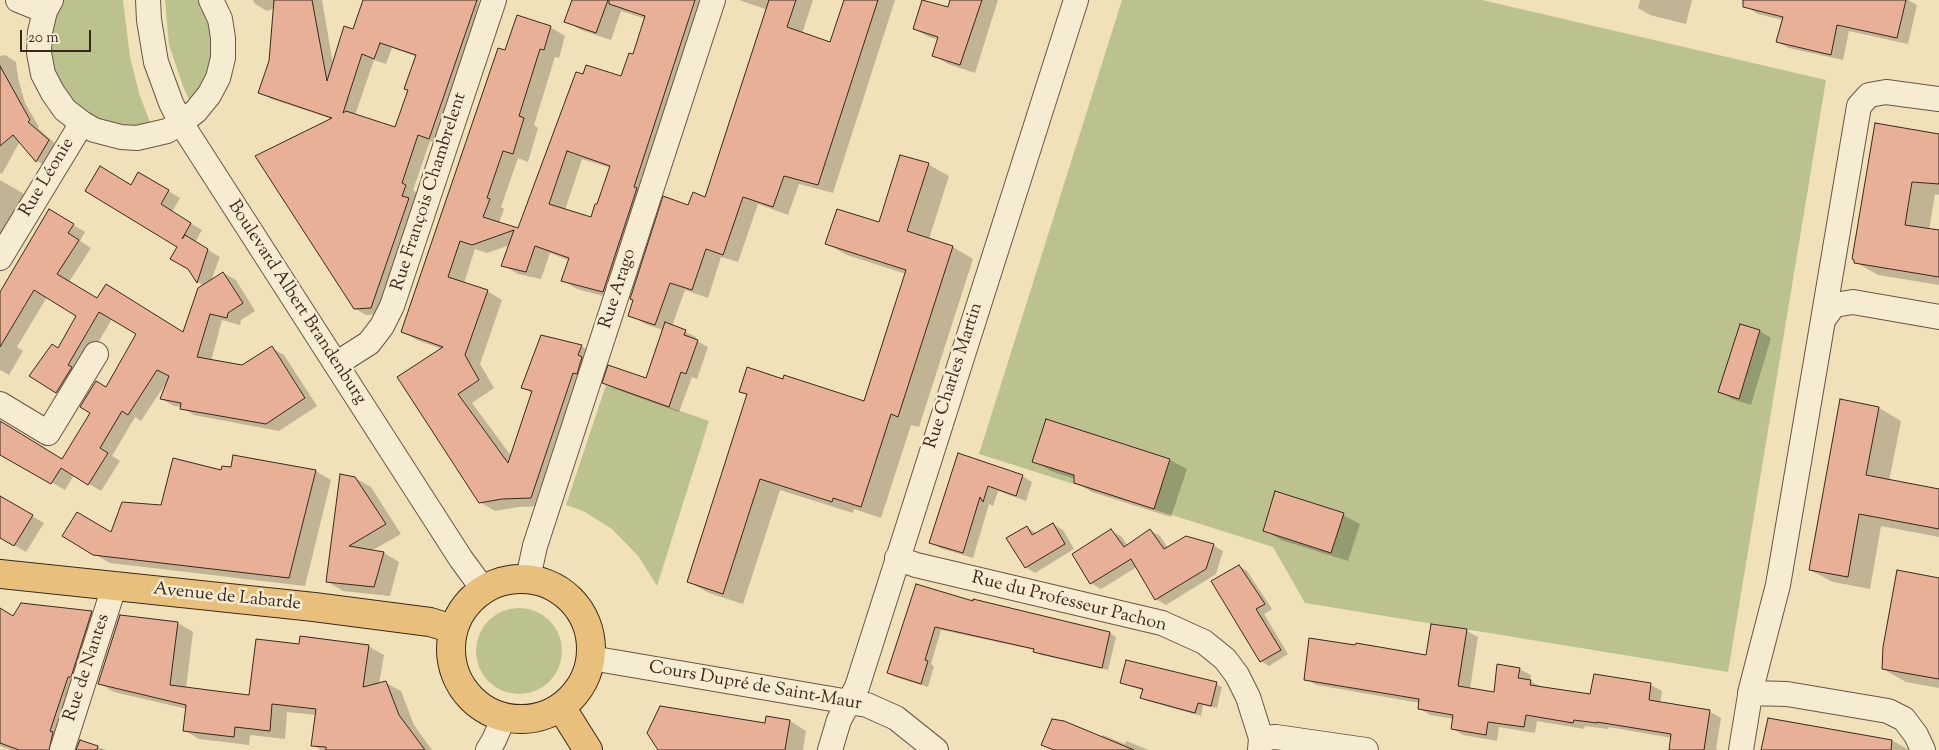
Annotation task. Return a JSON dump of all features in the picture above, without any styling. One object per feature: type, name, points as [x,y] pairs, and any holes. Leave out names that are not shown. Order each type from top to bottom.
[{"type":"main road","name":"Avenue de Labarde","points":[[0,574],[324,608],[430,622],[453,629]]},
{"type":"main road","points":[[528,578],[550,584],[569,597],[582,615],[590,636],[591,658],[580,686],[575,694],[561,707],[543,716],[524,720],[504,718],[483,709],[466,693],[454,674],[450,651],[453,629],[459,613],[470,599],[483,589],[505,580],[528,578]]},
{"type":"main road","points":[[561,707],[588,750]]},
{"type":"street","points":[[18,0],[48,6],[40,32],[39,53],[44,74],[52,93],[65,110],[82,123],[106,134],[137,138],[167,131],[181,123],[196,111],[209,96],[218,78],[223,38],[221,25],[211,0]]},
{"type":"street","name":"Boulevard Albert Brandenburg","points":[[148,0],[149,20],[156,62],[163,84],[181,123],[461,559],[483,589]]},
{"type":"street","name":"Rue François Chambrelent","points":[[336,364],[369,343],[382,326],[392,306],[494,0]]},
{"type":"street","name":"Rue Arago","points":[[528,578],[535,546],[713,0]]},
{"type":"street","name":"Rue Charles Martin","points":[[830,750],[839,720],[856,687],[1076,0]]},
{"type":"street","points":[[1741,750],[1750,693],[1778,585],[1859,106],[1868,95],[1886,92],[1939,99]]},
{"type":"street","name":"Rue Léonie","points":[[0,258],[82,123]]},
{"type":"street","points":[[1823,320],[1834,305],[1854,302],[1939,317]]},
{"type":"street","points":[[0,404],[48,434],[96,354]]},
{"type":"street","name":"Rue du Professeur Pachon","points":[[897,558],[916,565],[1162,623],[1204,642],[1225,659],[1237,675],[1248,697],[1260,744]]},
{"type":"street","name":"Rue de Nantes","points":[[62,750],[114,587]]},
{"type":"street","name":"Cours Dupré de Saint-Maur","points":[[591,658],[867,705],[896,718],[936,750]]},
{"type":"street","points":[[1750,693],[1787,694],[1888,711],[1904,719],[1916,735],[1923,750]]},
{"type":"street","points":[[488,750],[504,718]]},
{"type":"street","points":[[1260,744],[1276,738],[1366,750]]},
{"type":"green space","points":[[59,0],[123,0],[130,57],[139,93],[152,128],[106,128],[63,95],[49,57],[55,5]]},
{"type":"green space","points":[[165,0],[202,0],[207,16],[211,60],[204,81],[191,103],[184,89],[169,45]]},
{"type":"green space","points":[[1122,0],[1482,0],[1826,80],[1728,672],[1305,603],[1273,547],[979,454]]},
{"type":"green space","points":[[606,385],[709,421],[657,586],[639,557],[612,529],[583,511],[566,505]]},
{"type":"green space","points":[[511,608],[527,608],[536,611],[550,620],[559,634],[562,651],[559,668],[550,682],[536,691],[527,694],[511,694],[495,687],[483,675],[476,659],[476,643],[483,627],[495,615]]},
{"type":"building","points":[[274,0],[312,0],[327,81],[344,26],[353,29],[363,0],[477,0],[429,139],[418,135],[402,183],[406,185],[402,196],[409,198],[371,308],[354,309],[255,156],[332,118],[258,93],[269,61]],"holes":[[[380,43],[416,55],[404,89],[408,90],[395,127],[346,111],[343,113],[362,54],[374,59]]]},
{"type":"building","points":[[572,0],[608,0],[596,33],[564,22]]},
{"type":"building","points":[[609,0],[695,0],[634,187],[637,188],[603,292],[561,281],[569,258],[535,246],[526,272],[501,266],[514,230],[472,245],[460,241],[448,277],[488,290],[465,355],[479,380],[458,394],[508,463],[532,391],[521,388],[541,335],[582,345],[578,355],[582,357],[577,374],[573,373],[531,498],[502,499],[479,503],[397,377],[443,347],[401,332],[498,48],[505,50],[517,15],[551,26],[544,50],[540,49],[519,116],[524,118],[513,154],[503,151],[487,198],[490,199],[483,217],[518,228],[576,72],[583,74],[586,65],[621,76],[629,53],[633,54],[645,16],[609,4]],"holes":[[[567,151],[610,166],[591,217],[549,204]]]},
{"type":"building","points":[[769,0],[796,0],[787,27],[830,42],[844,0],[878,0],[818,185],[784,176],[773,207],[743,197],[723,255],[706,249],[692,290],[670,283],[655,325],[628,316],[633,300],[630,299],[663,196],[688,205],[693,192],[705,197]]},
{"type":"building","points":[[922,0],[948,7],[950,0],[982,0],[960,65],[932,56],[938,37],[913,29]]},
{"type":"building","points":[[1743,0],[1906,0],[1897,38],[1837,25],[1831,55],[1776,42],[1783,17],[1743,7]]},
{"type":"building","points":[[0,66],[30,120],[28,122],[49,140],[36,162],[13,135],[0,146]]},
{"type":"building","points":[[1875,123],[1939,134],[1939,184],[1912,182],[1905,225],[1939,230],[1939,277],[1854,263],[1852,259]]},
{"type":"building","points":[[900,155],[929,163],[907,231],[953,246],[898,417],[891,414],[861,507],[833,498],[832,502],[760,479],[723,594],[687,582],[747,394],[739,392],[747,367],[783,379],[784,375],[864,401],[906,270],[825,244],[837,209],[879,222]]},
{"type":"building","points":[[100,166],[131,185],[138,172],[169,190],[161,204],[191,223],[182,239],[185,235],[208,249],[197,283],[188,269],[170,259],[177,247],[85,191]]},
{"type":"building","points":[[49,209],[74,224],[68,233],[79,240],[57,274],[97,298],[106,284],[183,332],[198,288],[223,272],[243,303],[228,313],[227,318],[210,314],[197,357],[242,365],[272,346],[305,398],[266,424],[180,409],[181,403],[160,399],[169,376],[157,370],[128,415],[122,411],[100,448],[108,453],[88,485],[61,468],[51,484],[0,455],[0,421],[62,459],[90,413],[80,407],[96,381],[106,387],[136,334],[99,312],[68,365],[72,367],[56,393],[29,376],[52,344],[58,348],[76,316],[34,290],[0,347],[0,292]]},
{"type":"building","points":[[665,322],[686,330],[684,335],[698,340],[686,374],[681,372],[669,407],[602,383],[608,365],[646,378]]},
{"type":"building","points":[[1740,324],[1760,330],[1739,399],[1718,392]]},
{"type":"building","points":[[1840,399],[1879,407],[1866,475],[1939,489],[1939,529],[1859,514],[1848,577],[1809,570]]},
{"type":"building","points":[[1046,419],[1170,459],[1154,509],[1074,483],[1074,475],[1032,462]]},
{"type":"building","points":[[958,453],[1023,475],[1016,496],[988,486],[983,502],[980,497],[963,553],[929,543]]},
{"type":"building","points":[[233,455],[316,470],[289,578],[93,555],[62,536],[77,512],[111,532],[122,502],[161,505],[173,458],[221,470],[222,466],[231,467]]},
{"type":"building","points":[[340,474],[355,477],[386,524],[349,546],[384,552],[374,587],[326,582]]},
{"type":"building","points":[[1275,491],[1344,513],[1331,553],[1263,531]]},
{"type":"building","points":[[0,496],[33,515],[14,546],[0,538]]},
{"type":"building","points":[[1053,523],[1065,544],[1025,568],[1006,538],[1027,526],[1032,535]]},
{"type":"building","points":[[1111,529],[1124,547],[1150,529],[1164,549],[1186,536],[1214,544],[1206,569],[1155,600],[1131,559],[1090,584],[1072,554]]},
{"type":"building","points":[[1239,565],[1265,604],[1256,609],[1281,650],[1260,662],[1211,581]]},
{"type":"building","points":[[1897,570],[1939,578],[1939,679],[1882,669],[1883,647]]},
{"type":"building","points":[[916,584],[973,601],[973,599],[1110,632],[1102,668],[1033,652],[1034,649],[935,627],[925,660],[928,661],[921,684],[887,673]]},
{"type":"building","points":[[21,603],[92,611],[71,677],[68,677],[50,731],[53,732],[49,750],[19,750],[0,743],[0,608],[13,616]]},
{"type":"building","points":[[120,615],[178,622],[170,685],[249,695],[256,639],[299,644],[300,636],[369,645],[363,687],[386,681],[399,715],[425,750],[326,750],[326,747],[311,746],[316,709],[272,704],[270,731],[235,727],[234,737],[183,731],[186,705],[98,684]]},
{"type":"building","points":[[1431,624],[1467,629],[1458,686],[1494,692],[1497,664],[1520,668],[1518,678],[1531,680],[1530,685],[1590,694],[1594,674],[1651,683],[1649,700],[1710,710],[1704,750],[1669,750],[1671,734],[1597,722],[1574,720],[1573,723],[1526,715],[1524,727],[1488,722],[1486,735],[1451,729],[1453,715],[1418,709],[1419,699],[1304,680],[1309,638],[1355,645],[1356,643],[1426,655]]},
{"type":"building","points":[[1126,660],[1217,682],[1211,706],[1198,703],[1195,713],[1140,698],[1143,689],[1120,683]]},
{"type":"building","points":[[660,706],[765,723],[766,716],[790,720],[785,750],[658,750],[647,733]]},
{"type":"building","points":[[1768,718],[1892,740],[1891,750],[1761,750]]},
{"type":"building","points":[[1052,719],[1064,721],[1134,750],[1054,750],[1041,745]]},
{"type":"building","points":[[80,740],[98,746],[97,750],[76,750]]}]
